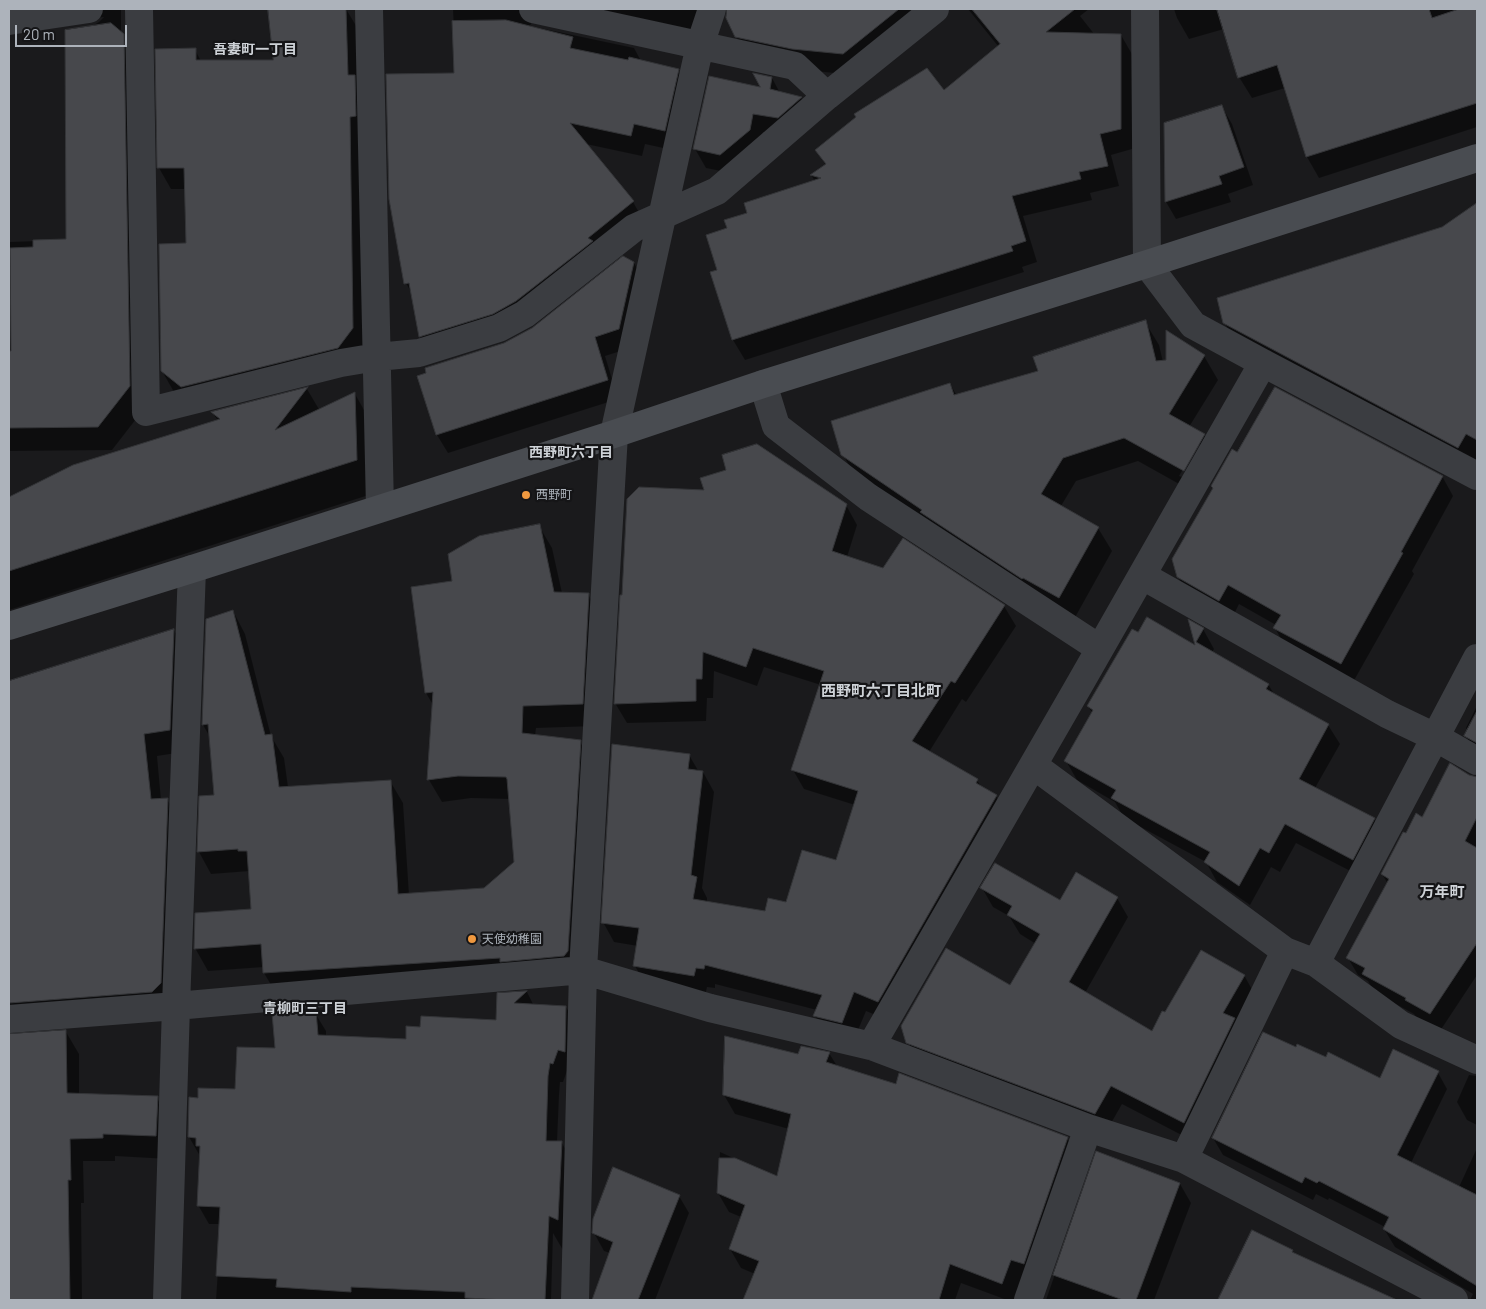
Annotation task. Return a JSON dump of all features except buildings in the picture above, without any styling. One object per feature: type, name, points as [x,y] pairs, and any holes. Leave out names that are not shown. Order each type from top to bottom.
[{"type":"street","points":[[9,21],[89,9]]},
{"type":"street","points":[[139,9],[146,412],[341,362],[418,353],[499,328],[525,314],[634,228],[716,191],[827,96],[935,9]]},
{"type":"street","points":[[369,9],[380,508]]},
{"type":"street","points":[[533,9],[795,66],[827,96]]},
{"type":"street","points":[[574,1300],[583,970],[614,434],[700,46],[712,9]]},
{"type":"street","points":[[1145,9],[1147,264],[1193,325],[1477,476]]},
{"type":"street","points":[[9,626],[614,434],[763,384],[1477,158]]},
{"type":"street","points":[[872,1046],[1099,648],[1143,576],[1263,363]]},
{"type":"street","points":[[763,384],[776,426],[868,497],[1099,648]]},
{"type":"street","points":[[167,1300],[192,569]]},
{"type":"street","points":[[1143,576],[1387,714],[1436,737],[1477,761]]},
{"type":"street","points":[[1316,963],[1477,658]]},
{"type":"street","points":[[1033,765],[1285,951],[1316,963],[1401,1025],[1477,1060]]},
{"type":"street","points":[[1184,1159],[1285,951]]},
{"type":"street","points":[[9,1019],[583,970],[710,1008],[872,1046],[1088,1128],[1184,1159],[1454,1300]]},
{"type":"street","points":[[1028,1300],[1088,1128]]},
{"type":"place","name":"西野町","points":[[526,495]]},
{"type":"place","name":"天使幼稚園","points":[[472,939]]},
{"type":"district","name":"吾妻町一丁目","points":[[255,49]]},
{"type":"district","name":"西野町六丁目","points":[[571,452]]},
{"type":"district","name":"西野町六丁目北町","points":[[881,691]]},
{"type":"district","name":"万年町","points":[[1442,892]]},
{"type":"district","name":"青柳町三丁目","points":[[305,1008]]}]
